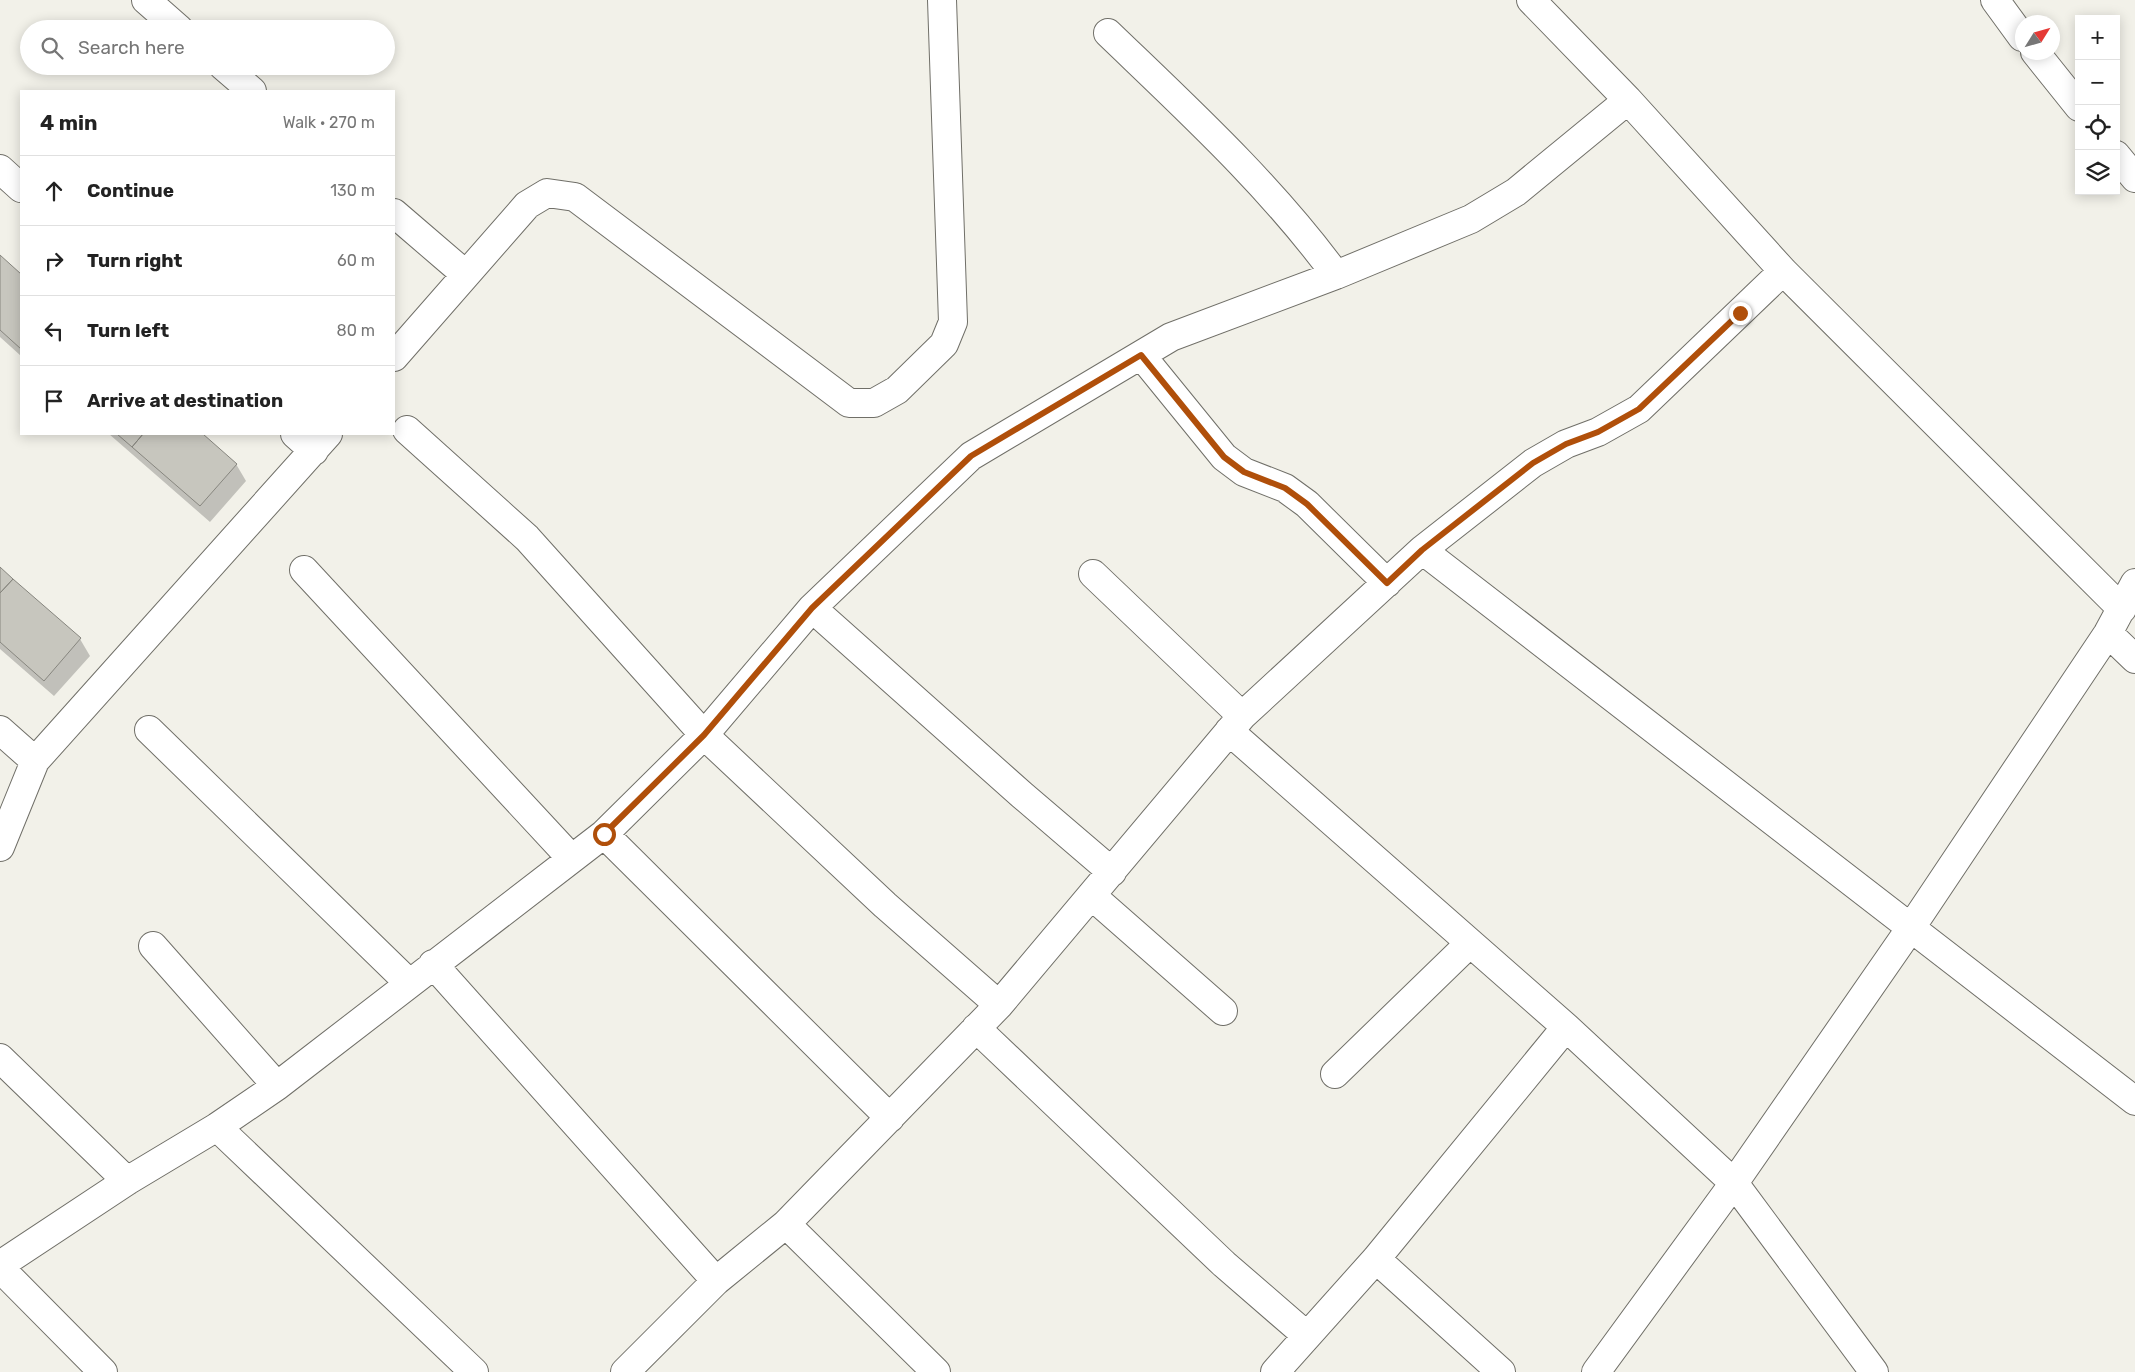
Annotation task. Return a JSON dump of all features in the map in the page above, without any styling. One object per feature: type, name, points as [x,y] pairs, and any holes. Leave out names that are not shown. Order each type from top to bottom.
[{"type":"street","points":[[146,0],[169,20]]},
{"type":"street","points":[[395,356],[527,205],[547,193],[575,197],[849,403],[874,403],[897,390],[944,344],[953,322],[942,0]]},
{"type":"street","points":[[1531,0],[1628,100],[1783,271],[2122,609]]},
{"type":"street","points":[[1995,0],[2015,27]]},
{"type":"street","points":[[1108,33],[1248,168],[1308,237],[1336,276]]},
{"type":"street","points":[[2041,60],[2077,105]]},
{"type":"street","points":[[233,75],[251,90]]},
{"type":"street","points":[[103,1372],[0,1266],[127,1181],[217,1128],[278,1086],[604,834],[704,735],[812,608],[971,456],[1171,337],[1336,276],[1471,219],[1516,192],[1628,100]]},
{"type":"street","points":[[2120,159],[2135,178]]},
{"type":"street","points":[[0,169],[20,187]]},
{"type":"street","points":[[395,214],[465,274]]},
{"type":"street","points":[[624,1372],[716,1281],[786,1224],[999,1004],[1236,724],[1422,550],[1533,463],[1566,444],[1598,432],[1639,409],[1783,271]]},
{"type":"street","points":[[1141,355],[1224,457],[1244,472],[1285,488],[1307,504],[1387,583]]},
{"type":"street","points":[[408,430],[526,538],[704,735],[885,905],[999,1004]]},
{"type":"street","points":[[0,847],[35,761],[312,439]]},
{"type":"street","points":[[1422,550],[2135,1101]]},
{"type":"street","points":[[304,570],[571,858]]},
{"type":"street","points":[[1092,574],[1236,724],[1470,943],[1566,1027],[1734,1183],[1874,1372]]},
{"type":"street","points":[[1596,1372],[1734,1183],[1910,929],[2108,633],[2135,583]]},
{"type":"street","points":[[812,608],[1022,795],[1112,872]]},
{"type":"street","points":[[2108,633],[2135,659]]},
{"type":"street","points":[[0,730],[35,761]]},
{"type":"street","points":[[149,730],[409,983]]},
{"type":"street","points":[[604,834],[890,1118]]},
{"type":"street","points":[[1092,896],[1224,1011]]},
{"type":"street","points":[[1335,1074],[1470,943]]},
{"type":"street","points":[[153,946],[278,1086]]},
{"type":"street","points":[[434,964],[716,1281]]},
{"type":"street","points":[[1275,1372],[1376,1259],[1566,1027]]},
{"type":"street","points":[[976,1028],[1224,1264],[1306,1336]]},
{"type":"street","points":[[0,1058],[127,1181]]},
{"type":"street","points":[[217,1128],[474,1372]]},
{"type":"street","points":[[786,1224],[936,1372]]},
{"type":"street","points":[[1376,1259],[1501,1372]]},
{"type":"building","points":[[0,255],[20,273],[20,348],[0,330]]},
{"type":"building","points":[[118,435],[142,435],[132,447]]},
{"type":"building","points":[[142,435],[204,435],[237,464],[200,506],[132,447]]},
{"type":"building","points":[[0,567],[13,579],[0,593]]},
{"type":"building","points":[[13,579],[81,638],[44,681],[0,642],[0,593]]},
{"type":"route","points":[[604,834],[704,735],[812,608],[971,456],[1000,437],[1141,355],[1224,457],[1244,472],[1285,488],[1307,504],[1387,583],[1422,550],[1533,463],[1566,444],[1598,432],[1639,409],[1740,313]]}]
